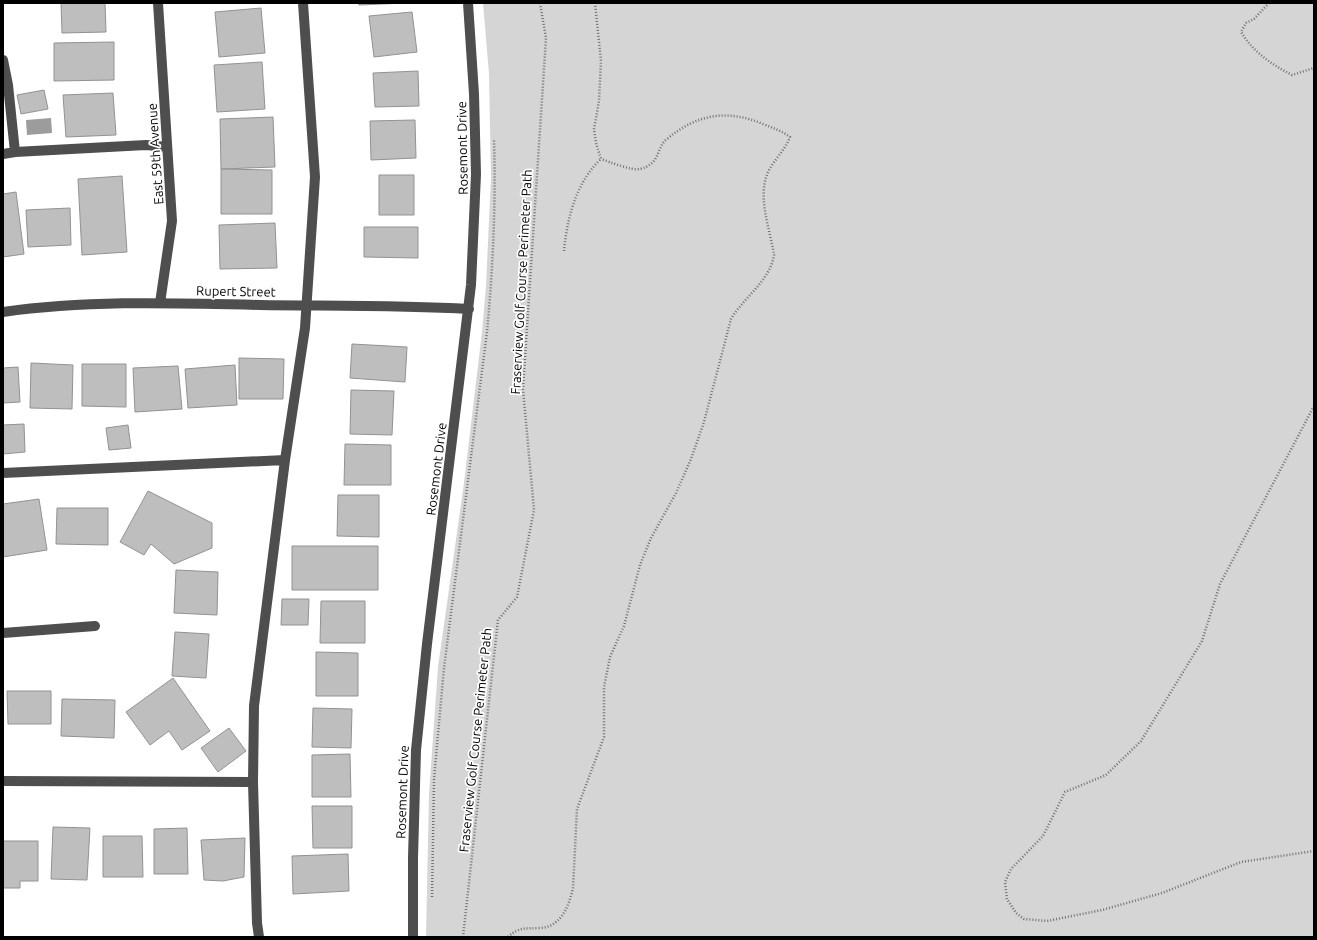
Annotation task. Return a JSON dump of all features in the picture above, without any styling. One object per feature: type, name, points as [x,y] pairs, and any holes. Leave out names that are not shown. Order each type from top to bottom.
[{"type":"street","name":"East 59th Avenue","points":[[158,3],[172,221],[160,303]]},
{"type":"street","points":[[259,937],[257,923],[253,782],[254,706],[285,460],[307,306],[315,177],[303,3]]},
{"type":"street","name":"Rosemont Drive","points":[[413,937],[413,858],[416,750],[427,644],[468,309],[476,174],[474,94],[468,3]]},
{"type":"street","points":[[3,60],[8,85],[15,152]]},
{"type":"street","points":[[3,154],[15,152],[146,145],[167,148]]},
{"type":"street","name":"Rupert Street","points":[[3,312],[82,305],[160,303],[468,309]]},
{"type":"street","points":[[3,473],[285,460]]},
{"type":"street","points":[[3,633],[95,626]]},
{"type":"street","points":[[3,781],[253,782]]},
{"type":"path","name":"Fraserview Golf Course Perimeter Path","points":[[463,937],[498,620],[517,597],[534,510],[523,389],[546,38],[540,3]]},
{"type":"path","points":[[595,3],[601,61],[599,101],[594,129],[601,160]]},
{"type":"path","points":[[1268,3],[1254,19],[1246,23],[1241,32],[1249,45],[1273,65],[1292,75],[1314,68]]},
{"type":"path","points":[[508,937],[513,932],[524,928],[547,928],[556,922],[565,912],[570,900],[573,888],[577,809],[604,737],[604,687],[610,658],[624,626],[640,565],[650,538],[676,493],[691,459],[712,392],[731,319],[739,306],[770,272],[774,255],[763,191],[769,171],[786,147],[790,138],[783,132],[746,116],[721,114],[692,122],[665,140],[660,152],[650,165],[638,170],[601,160]]},
{"type":"path","points":[[564,251],[566,232],[577,194],[590,170],[601,160]]},
{"type":"path","points":[[482,332],[487,332]]},
{"type":"path","points":[[1314,406],[1220,584],[1202,640],[1141,741],[1106,775],[1065,792],[1043,836],[1011,869],[1005,882],[1008,899],[1016,913],[1024,919],[1047,921],[1102,910],[1162,893],[1241,862],[1314,851]]},
{"type":"shaded area","points":[[483,3],[1314,3],[1314,937],[426,937],[429,794],[438,667],[464,483],[486,286],[491,178],[489,74]]},
{"type":"shaded area","points":[[51,118],[52,133],[27,135],[26,120]]},
{"type":"building","points":[[61,3],[105,3],[106,32],[62,33]]},
{"type":"building","points":[[358,3],[405,3],[359,5]]},
{"type":"building","points":[[261,8],[265,53],[219,57],[215,12]]},
{"type":"building","points":[[412,12],[417,52],[374,57],[369,16]]},
{"type":"building","points":[[114,42],[114,80],[54,81],[54,43]]},
{"type":"building","points":[[262,62],[265,109],[217,112],[214,65]]},
{"type":"building","points":[[418,71],[419,106],[375,107],[373,73]]},
{"type":"building","points":[[44,90],[48,109],[21,114],[17,95]]},
{"type":"building","points":[[113,93],[116,135],[66,137],[63,95]]},
{"type":"building","points":[[273,117],[275,167],[221,169],[220,119]]},
{"type":"building","points":[[415,120],[416,158],[371,160],[370,121]]},
{"type":"building","points":[[221,169],[272,170],[272,214],[221,214]]},
{"type":"building","points":[[379,175],[414,175],[414,215],[379,215]]},
{"type":"building","points":[[122,176],[127,252],[82,255],[78,179]]},
{"type":"building","points":[[16,192],[24,254],[3,257],[3,194]]},
{"type":"building","points":[[70,208],[71,245],[28,247],[26,210]]},
{"type":"building","points":[[275,223],[277,268],[220,269],[219,225]]},
{"type":"building","points":[[364,227],[418,227],[418,258],[364,257]]},
{"type":"building","points":[[352,344],[407,347],[405,382],[350,378]]},
{"type":"building","points":[[239,358],[284,359],[283,399],[239,399]]},
{"type":"building","points":[[31,363],[73,365],[72,409],[30,408]]},
{"type":"building","points":[[82,364],[126,364],[126,407],[82,406]]},
{"type":"building","points":[[235,365],[237,405],[188,408],[185,369]]},
{"type":"building","points":[[178,366],[182,409],[135,412],[133,368]]},
{"type":"building","points":[[18,367],[20,402],[3,403],[3,368]]},
{"type":"building","points":[[351,390],[394,391],[392,435],[350,434]]},
{"type":"building","points":[[24,424],[25,452],[3,454],[3,425]]},
{"type":"building","points":[[128,425],[131,448],[109,450],[106,428]]},
{"type":"building","points":[[345,444],[391,445],[391,485],[344,485]]},
{"type":"building","points":[[148,491],[212,523],[212,548],[174,564],[151,544],[144,555],[120,542]]},
{"type":"building","points":[[338,495],[379,495],[379,537],[337,536]]},
{"type":"building","points":[[39,499],[47,550],[3,557],[3,504]]},
{"type":"building","points":[[57,508],[108,508],[108,545],[56,544]]},
{"type":"building","points":[[292,546],[378,546],[378,590],[292,590]]},
{"type":"building","points":[[176,570],[218,572],[217,615],[174,613]]},
{"type":"building","points":[[282,599],[309,599],[308,625],[281,625]]},
{"type":"building","points":[[321,601],[365,601],[365,643],[320,643]]},
{"type":"building","points":[[175,632],[209,634],[206,678],[172,676]]},
{"type":"building","points":[[316,652],[358,653],[358,696],[316,696]]},
{"type":"building","points":[[173,678],[210,731],[182,750],[169,731],[150,745],[126,712]]},
{"type":"building","points":[[7,691],[51,691],[51,724],[8,724]]},
{"type":"building","points":[[62,699],[115,700],[114,738],[61,736]]},
{"type":"building","points":[[313,708],[352,709],[351,748],[312,747]]},
{"type":"building","points":[[229,728],[246,751],[218,772],[201,748]]},
{"type":"building","points":[[350,754],[351,797],[312,797],[312,755]]},
{"type":"building","points":[[312,806],[352,806],[352,848],[313,848]]},
{"type":"building","points":[[53,827],[90,828],[87,880],[51,879]]},
{"type":"building","points":[[187,828],[188,874],[154,874],[154,829]]},
{"type":"building","points":[[103,836],[142,836],[143,877],[103,877]]},
{"type":"building","points":[[245,838],[244,877],[223,881],[204,880],[201,840]]},
{"type":"building","points":[[3,841],[38,841],[38,881],[20,881],[20,888],[3,888]]},
{"type":"building","points":[[348,854],[349,891],[293,894],[292,856]]}]
